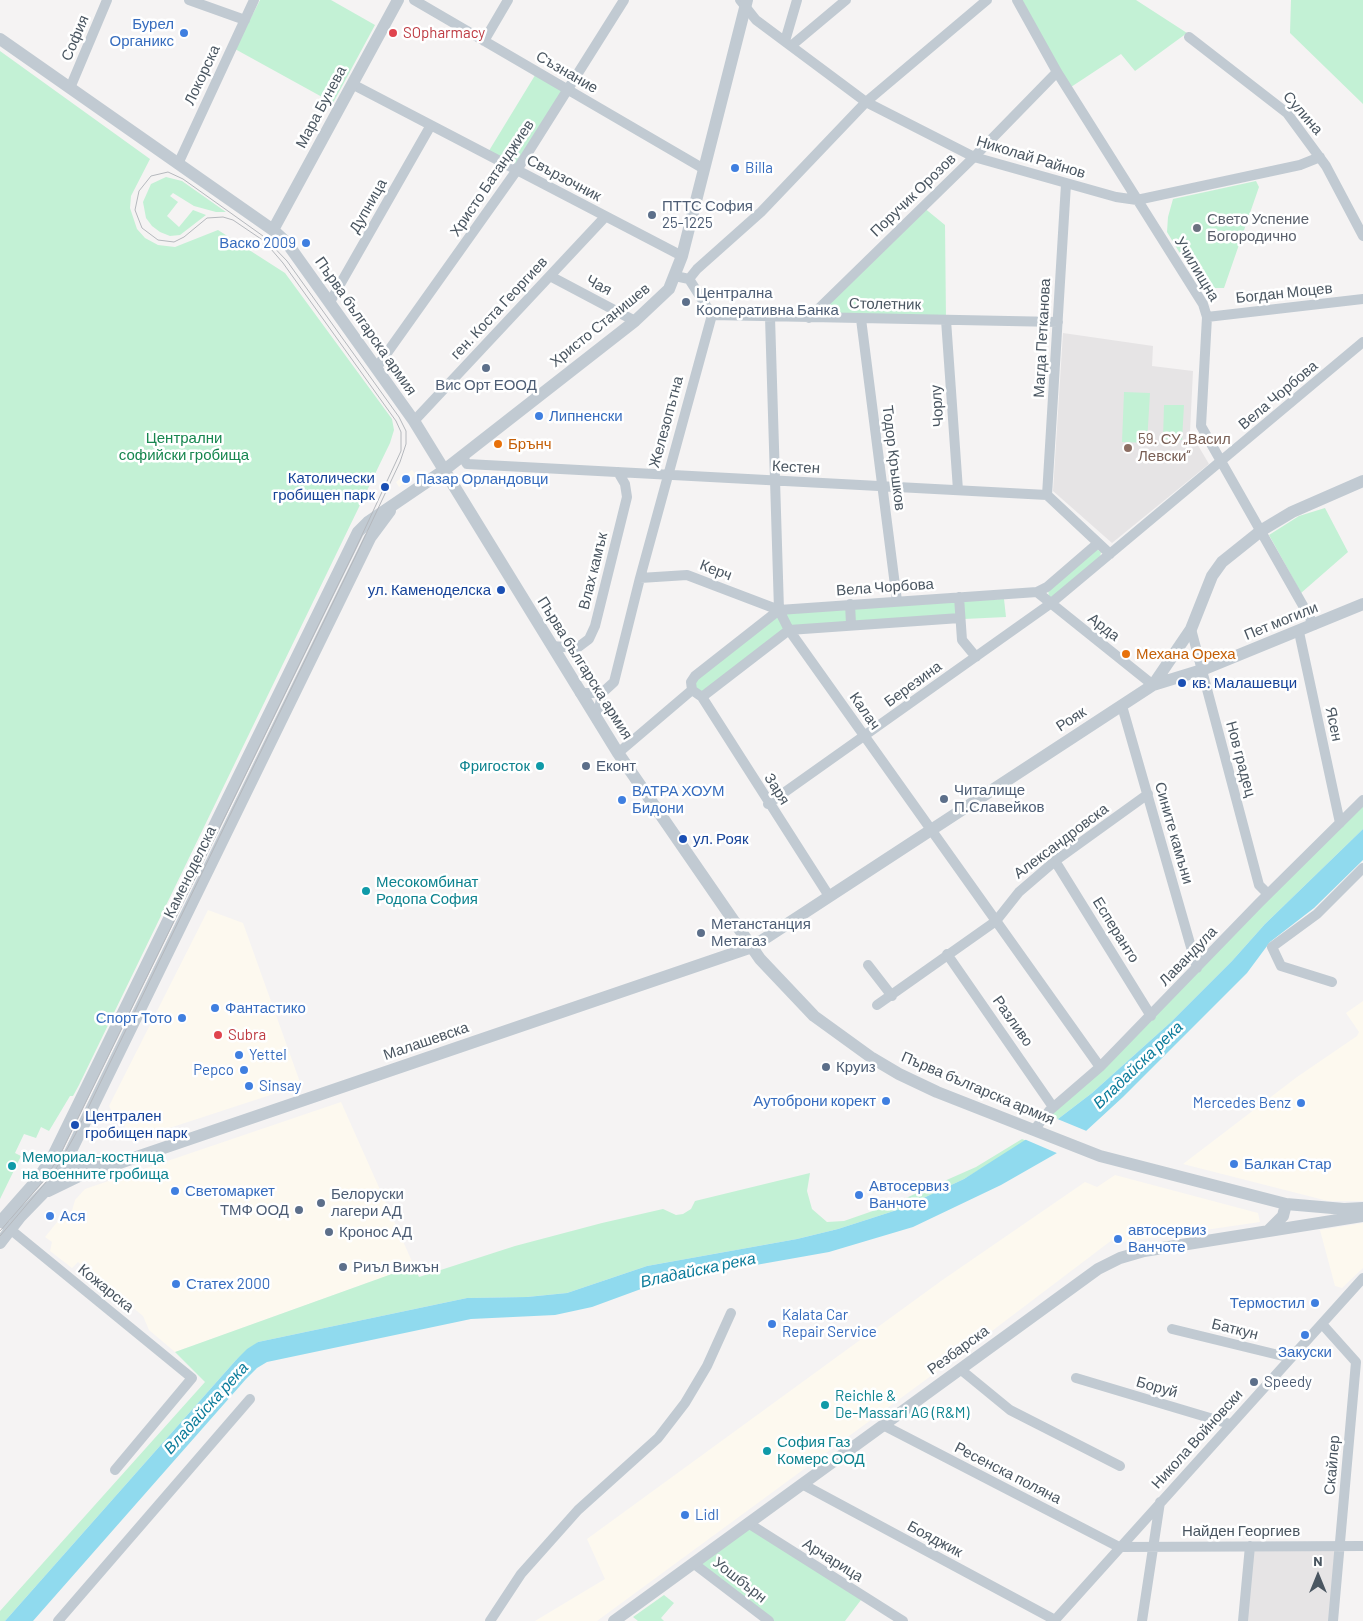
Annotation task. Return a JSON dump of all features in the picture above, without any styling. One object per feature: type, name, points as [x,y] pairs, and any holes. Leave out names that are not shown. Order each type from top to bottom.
[{"type":"street","name":"София","points":[[70,88],[107,0]]},
{"type":"street","points":[[189,0],[245,20]]},
{"type":"street","name":"Локорска","points":[[178,164],[254,0]]},
{"type":"street","name":"Мара Бунева","points":[[273,230],[398,0]]},
{"type":"street","name":"Съзнание","points":[[414,0],[704,169]]},
{"type":"street","points":[[484,41],[508,0]]},
{"type":"street","name":"Христо Батанджиев","points":[[377,367],[517,170],[624,0]]},
{"type":"street","points":[[788,44],[797,0]]},
{"type":"street","points":[[788,44],[846,0]]},
{"type":"street","points":[[689,279],[697,269],[761,212],[866,102],[987,0]]},
{"type":"street","name":"Училищна","points":[[1017,0],[1057,72],[1203,304],[1208,317],[1201,426],[1262,530],[1314,625]]},
{"type":"street","points":[[712,315],[689,279],[675,276],[682,256],[704,169],[744,1]]},
{"type":"street","name":"Николай Райнов","points":[[744,1],[756,20],[866,102],[974,157],[1066,184],[1137,200],[1300,166],[1320,157]]},
{"type":"street","name":"Сулина","points":[[1189,36],[1278,104],[1320,157],[1363,236]]},
{"type":"street","name":"Първа българска армия","points":[[0,38],[273,230],[287,242],[414,420],[443,471],[618,753],[752,947],[779,981],[814,1016],[872,1058],[938,1092],[1100,1156],[1286,1204]]},
{"type":"street","name":"Поручик Орозов","points":[[810,318],[974,157],[1057,72]]},
{"type":"street","name":"Свързочник","points":[[352,84],[682,256]]},
{"type":"street","name":"Дупница","points":[[330,302],[431,126]]},
{"type":"street","name":"Магда Петканова","points":[[1047,495],[1066,184]]},
{"type":"street","name":"ген. Коста Георгиев","points":[[414,420],[606,216]]},
{"type":"street","name":"Чая","points":[[550,276],[635,321]]},
{"type":"street","name":"Христо Станишев","points":[[443,471],[635,321],[665,294],[675,276]]},
{"type":"street","name":"Богдан Моцев","points":[[1208,317],[1363,300]]},
{"type":"street","name":"Столетник","points":[[712,315],[1058,322]]},
{"type":"street","name":"Железопътна","points":[[640,578],[712,315]]},
{"type":"street","name":"Калач","points":[[770,317],[779,610],[789,630],[930,831],[1100,1067]]},
{"type":"street","name":"Тодор Кръшков","points":[[860,318],[897,601]]},
{"type":"street","name":"Чорлу","points":[[946,320],[958,490]]},
{"type":"street","name":"Вела Чорбова","points":[[1050,604],[1221,463],[1363,342]]},
{"type":"street","name":"Кестен","points":[[462,456],[467,464],[1047,495]]},
{"type":"street","name":"Каменоделска","points":[[0,1244],[4,1224],[52,1158],[358,532],[368,522],[443,471]]},
{"type":"street","name":"Влах камък","points":[[552,646],[577,648],[589,639],[595,626],[627,497],[625,484],[618,472]]},
{"type":"street","name":"Рояк","points":[[752,947],[1153,685],[1191,629],[1212,576],[1222,562],[1262,530],[1292,512],[1363,481]]},
{"type":"street","points":[[1047,495],[1110,554]]},
{"type":"street","name":"Каменоделска","points":[[4,1224],[44,1193],[65,1163],[370,538],[394,505]]},
{"type":"street","name":"Вела Чорбова","points":[[779,610],[1037,592],[1047,588],[1098,543]]},
{"type":"street","name":"Керч","points":[[640,578],[687,576],[779,610]]},
{"type":"street","points":[[597,720],[602,693],[614,682],[640,578]]},
{"type":"street","name":"Арда","points":[[1037,592],[1153,685]]},
{"type":"street","points":[[958,597],[962,640],[976,657]]},
{"type":"street","points":[[850,604],[851,624]]},
{"type":"street","name":"Березина","points":[[768,804],[1050,604]]},
{"type":"street","name":"Пет могили","points":[[1153,685],[1202,670],[1299,632],[1363,604]]},
{"type":"street","points":[[779,610],[695,676],[691,682],[692,690],[702,697],[789,630],[851,624],[960,618]]},
{"type":"street","name":"Нов градец","points":[[1191,629],[1259,885],[1268,894]]},
{"type":"street","name":"Ясен","points":[[1299,632],[1340,823]]},
{"type":"street","points":[[618,753],[692,690]]},
{"type":"street","points":[[580,693],[602,693]]},
{"type":"street","name":"Заря","points":[[702,697],[768,804],[829,896]]},
{"type":"street","name":"Сините камъни","points":[[1122,706],[1198,968]]},
{"type":"street","name":"Александровска","points":[[877,1005],[996,921],[1019,892],[1055,861],[1148,794]]},
{"type":"street","name":"Лавандула","points":[[1034,1130],[1053,1107],[1100,1067],[1268,894],[1363,800]]},
{"type":"street","name":"Есперанто","points":[[1055,861],[1151,1016]]},
{"type":"street","points":[[1332,982],[1281,966],[1272,947],[1317,914],[1363,868]]},
{"type":"street","name":"Малашевска","points":[[52,1158],[65,1163],[82,1174],[752,947]]},
{"type":"street","name":"Разливо","points":[[947,954],[1053,1107]]},
{"type":"street","points":[[868,965],[892,996]]},
{"type":"street","points":[[79,1137],[79,1149],[82,1156],[97,1166]]},
{"type":"street","name":"Малашевска","points":[[65,1163],[85,1166],[111,1165]]},
{"type":"street","points":[[44,1193],[82,1174]]},
{"type":"street","points":[[1268,1231],[1283,1216],[1286,1204],[1344,1209],[1363,1208]]},
{"type":"street","name":"Резбарска","points":[[1286,1204],[1310,1216],[1338,1220]]},
{"type":"street","name":"Резбарска","points":[[620,1620],[694,1563],[1098,1269],[1120,1258],[1144,1251],[1363,1216]]},
{"type":"street","name":"Кожарска","points":[[4,1224],[192,1378],[115,1470]]},
{"type":"street","name":"Никола Войновски","points":[[1055,1620],[1160,1501],[1363,1278]]},
{"type":"street","points":[[490,1621],[522,1574],[578,1510],[639,1458],[658,1438],[685,1403],[707,1366],[731,1313]]},
{"type":"street","name":"Скайлер","points":[[1322,1324],[1356,1362],[1333,1621]]},
{"type":"street","name":"Баткун","points":[[1172,1329],[1291,1358]]},
{"type":"street","points":[[960,1369],[1010,1410],[1120,1466]]},
{"type":"street","name":"Боруй","points":[[1076,1378],[1230,1424]]},
{"type":"street","points":[[58,1621],[250,1398]]},
{"type":"street","name":"Ресенска поляна","points":[[884,1425],[1120,1547]]},
{"type":"street","name":"Бояджик","points":[[802,1484],[1055,1620]]},
{"type":"street","points":[[1142,1621],[1160,1501]]},
{"type":"street","name":"Арчарица","points":[[748,1524],[903,1621]]},
{"type":"street","points":[[1243,1621],[1250,1546]]},
{"type":"street","name":"Найден Георгиев","points":[[1120,1547],[1363,1546]]},
{"type":"street","name":"Уошбърн","points":[[694,1563],[769,1621]]},
{"type":"shaded area","name":"59. СУ „Васил Левски“","points":[[1063,333],[1153,346],[1152,366],[1193,371],[1190,432],[1209,464],[1112,543],[1053,491]]},
{"type":"shaded area","name":"Пазар Орландовци","points":[[412,470],[416,475],[399,487],[396,482]]},
{"type":"shaded area","points":[[208,910],[243,923],[301,1085],[142,1137],[117,1122],[109,1106]]},
{"type":"shaded area","points":[[1363,1001],[1363,1201],[1328,1201],[1183,1164],[1297,1077],[1357,1036],[1359,1032],[1346,1013]]},
{"type":"shaded area","points":[[341,1102],[414,1266],[175,1352],[149,1330],[143,1316],[78,1262],[72,1268],[50,1251],[52,1242],[45,1237],[58,1221],[71,1214],[75,1200],[85,1189]]},
{"type":"shaded area","points":[[1115,1175],[1258,1213],[1260,1222],[1116,1243],[1112,1240],[984,1337],[597,1621],[535,1621],[605,1579],[587,1539],[941,1281],[1085,1182],[1097,1187]]},
{"type":"shaded area","points":[[1363,1223],[1363,1268],[1342,1288],[1335,1286],[1320,1230]]},
{"type":"shaded area","points":[[1250,1546],[1339,1546],[1333,1621],[1243,1621]]},
{"type":"green space","points":[[260,0],[331,0],[375,25],[333,103],[235,49]]},
{"type":"green space","points":[[1017,0],[1136,0],[1187,33],[1135,71],[1121,54],[1068,89]]},
{"type":"green space","points":[[1291,0],[1363,0],[1363,104],[1290,33]]},
{"type":"green space","name":"Централни софийски гробища","points":[[0,51],[150,159],[131,196],[130,208],[137,229],[145,238],[158,245],[175,247],[218,230],[285,273],[392,419],[394,430],[390,443],[79,1085],[73,1096],[70,1096],[49,1131],[41,1127],[36,1138],[24,1134],[15,1153],[21,1156],[0,1199]]},
{"type":"green space","points":[[537,72],[568,90],[517,170],[487,154]]},
{"type":"green space","points":[[166,177],[182,181],[226,212],[216,212],[194,206],[173,193],[170,196],[178,202],[167,216],[179,227],[193,210],[206,215],[180,235],[170,236],[160,232],[146,218],[143,202],[151,184]]},
{"type":"green space","points":[[1256,181],[1259,187],[1224,288],[1201,288],[1167,232],[1168,217],[1173,199]]},
{"type":"green space","points":[[923,207],[945,225],[946,320],[810,318]]},
{"type":"green space","points":[[1124,392],[1150,393],[1147,443],[1122,442]]},
{"type":"green space","points":[[1164,405],[1184,405],[1182,440],[1163,439]]},
{"type":"green space","points":[[1325,508],[1348,552],[1301,593],[1269,535],[1299,516]]},
{"type":"green space","points":[[1095,548],[1101,552],[1100,558],[1052,597],[1049,597],[1048,590]]},
{"type":"green space","points":[[959,597],[960,618],[789,630],[702,697],[692,690],[695,676],[779,610]]},
{"type":"green space","points":[[1004,599],[1006,617],[964,619],[962,601]]},
{"type":"green space","points":[[1363,800],[1363,829],[1265,924],[1232,961],[1171,1022],[1092,1093],[1058,1119],[1052,1117],[1034,1130]]},
{"type":"green space","points":[[1022,1139],[1027,1141],[964,1179],[900,1209],[838,1229],[797,1239],[647,1266],[567,1293],[527,1297],[467,1298],[258,1342],[236,1360],[5,1621],[0,1621],[0,1611],[205,1382],[175,1352],[414,1266],[419,1277],[515,1246],[602,1223],[663,1209],[676,1215],[683,1214],[691,1209],[695,1201],[810,1173],[807,1191],[812,1209],[827,1222],[844,1221],[890,1205],[976,1167]]},
{"type":"green space","points":[[748,1523],[864,1596],[845,1621],[769,1621],[693,1563]]},
{"type":"green space","points":[[664,1595],[674,1603],[661,1618],[664,1621],[638,1621],[633,1617]]},
{"type":"water","name":"Владайска река","points":[[1363,829],[1363,860],[1314,908],[1270,942],[1247,973],[1123,1097],[1086,1131],[1057,1153],[1001,1185],[913,1227],[829,1252],[660,1282],[592,1307],[555,1315],[471,1319],[267,1362],[257,1368],[246,1379],[33,1621],[5,1621],[236,1360],[247,1349],[258,1342],[467,1298],[527,1297],[567,1293],[647,1266],[797,1239],[838,1229],[900,1209],[964,1179],[1058,1119],[1092,1093],[1171,1022],[1232,961],[1265,924]]},
{"type":"pier","points":[[1055,1118],[1089,1132],[1059,1154],[1024,1139]]},
{"type":"tram line","points":[[0,1231],[46,1178],[62,1151],[355,550],[401,451],[401,432],[396,421],[283,263],[264,241],[233,220],[223,217],[207,218],[184,237],[174,242],[158,240],[142,228],[135,210],[139,191],[151,176],[168,172],[183,179],[263,236],[287,261],[399,417],[406,431],[406,444],[400,462],[358,551],[75,1135],[53,1174],[0,1236]]},
{"type":"place","name":"Бурел Органикс","points":[[184,33]]},
{"type":"place","name":"SOpharmacy","points":[[393,33]]},
{"type":"place","name":"Billa","points":[[735,168]]},
{"type":"place","name":"ПТТС София 25-1225","points":[[652,215]]},
{"type":"place","name":"Свето Успение Богородично","points":[[1197,228]]},
{"type":"place","name":"Васко 2009","points":[[306,243]]},
{"type":"place","name":"Централна Кооперативна Банка","points":[[686,302]]},
{"type":"place","name":"Вис Орт ЕООД","points":[[486,368]]},
{"type":"place","name":"Липненски","points":[[539,416]]},
{"type":"place","name":"Брънч","points":[[498,444]]},
{"type":"place","name":"59. СУ „Васил Левски“","points":[[1128,448]]},
{"type":"place","name":"Пазар Орландовци","points":[[406,479]]},
{"type":"place","name":"Католически гробищен парк","points":[[385,487]]},
{"type":"place","name":"ул. Каменоделска","points":[[501,590]]},
{"type":"place","name":"Механа Ореха","points":[[1126,654]]},
{"type":"place","name":"кв. Малашевци","points":[[1182,683]]},
{"type":"place","name":"Фригосток","points":[[540,766]]},
{"type":"place","name":"Еконт","points":[[586,766]]},
{"type":"place","name":"Читалище П.Славейков","points":[[944,799]]},
{"type":"place","name":"ВАТРА ХОУМ Бидони","points":[[622,800]]},
{"type":"place","name":"ул. Рояк","points":[[683,839]]},
{"type":"place","name":"Месокомбинат Родопа София","points":[[366,891]]},
{"type":"place","name":"Метанстанция Метагаз","points":[[701,933]]},
{"type":"place","name":"Фантастико","points":[[215,1008]]},
{"type":"place","name":"Спорт Тото","points":[[182,1018]]},
{"type":"place","name":"Subra","points":[[218,1035]]},
{"type":"place","name":"Yettel","points":[[239,1055]]},
{"type":"place","name":"Круиз","points":[[826,1067]]},
{"type":"place","name":"Pepco","points":[[244,1070]]},
{"type":"place","name":"Sinsay","points":[[249,1086]]},
{"type":"place","name":"Аутоброни корект","points":[[886,1101]]},
{"type":"place","name":"Mercedes Benz","points":[[1301,1103]]},
{"type":"place","name":"Централен гробищен парк","points":[[75,1125]]},
{"type":"place","name":"Балкан Стар","points":[[1234,1164]]},
{"type":"place","name":"Мемориал-костница на военните гробища","points":[[12,1166]]},
{"type":"place","name":"Светомаркет","points":[[175,1191]]},
{"type":"place","name":"Автосервиз Ванчоте","points":[[859,1195]]},
{"type":"place","name":"Белоруски лагери АД","points":[[321,1203]]},
{"type":"place","name":"ТМФ ООД","points":[[299,1210]]},
{"type":"place","name":"Ася","points":[[50,1216]]},
{"type":"place","name":"Кронос АД","points":[[329,1232]]},
{"type":"place","name":"автосервиз Ванчоте","points":[[1118,1239]]},
{"type":"place","name":"Риъл Вижън","points":[[343,1267]]},
{"type":"place","name":"Статех 2000","points":[[176,1284]]},
{"type":"place","name":"Термостил","points":[[1315,1303]]},
{"type":"place","name":"Kalata Car Repair Service","points":[[772,1324]]},
{"type":"place","name":"Закуски","points":[[1305,1335]]},
{"type":"place","name":"Speedy","points":[[1254,1382]]},
{"type":"place","name":"Reichle & De-Massari AG (R&M)","points":[[825,1405]]},
{"type":"place","name":"София Газ Комерс ООД","points":[[767,1451]]},
{"type":"place","name":"Lidl","points":[[685,1515]]}]
